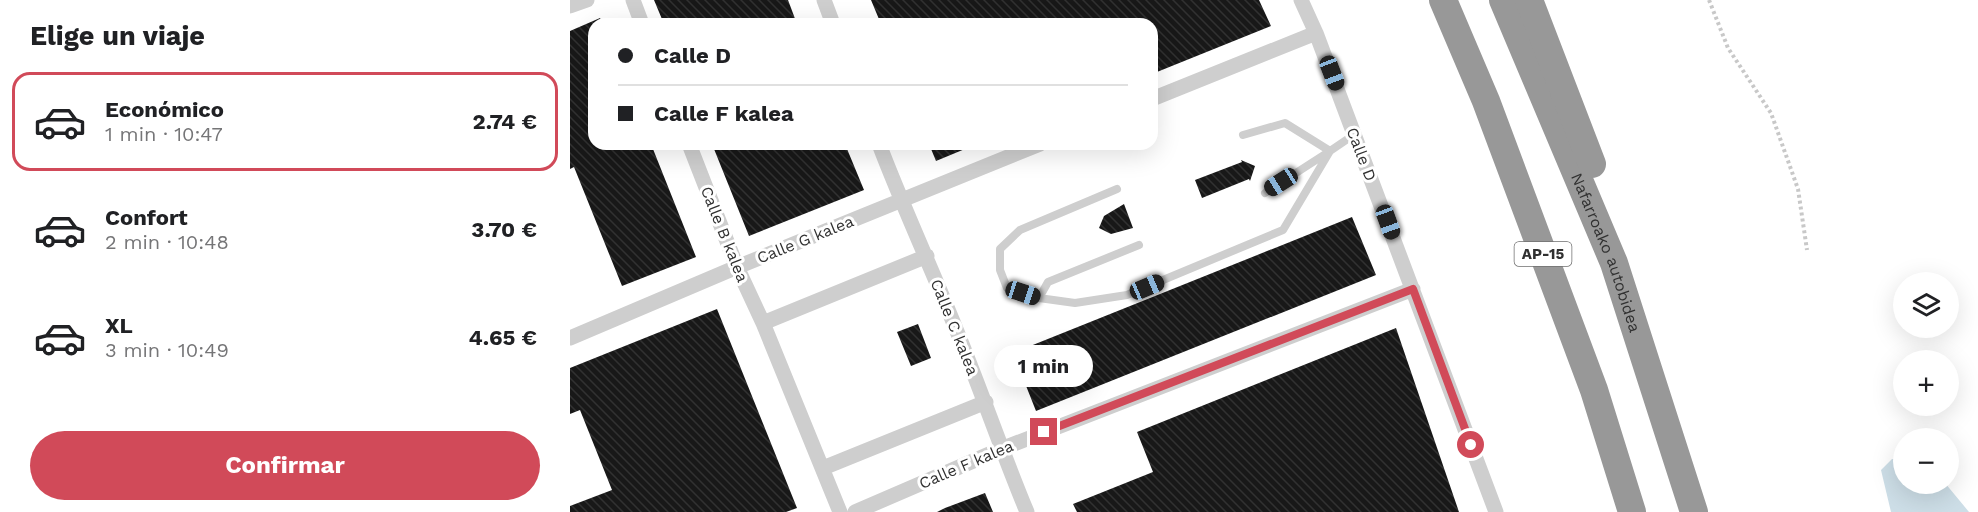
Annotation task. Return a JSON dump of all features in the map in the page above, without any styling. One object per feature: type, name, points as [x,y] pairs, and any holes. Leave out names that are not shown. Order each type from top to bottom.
[{"type":"highway","name":"AP-15","points":[[1443,0],[1486,101],[1594,390],[1632,512]]},
{"type":"highway","name":"Nafarroako autobidea","points":[[1503,0],[1614,263],[1694,512]]},
{"type":"highway","points":[[1528,0],[1590,154],[1614,263]]},
{"type":"street","points":[[570,6],[587,0]]},
{"type":"street","points":[[633,0],[640,18]]},
{"type":"street","points":[[824,0],[831,18]]},
{"type":"street","name":"Calle D","points":[[1301,0],[1355,134],[1496,512]]},
{"type":"street","points":[[1158,97],[1316,33]]},
{"type":"street","name":"Calle B kalea","points":[[691,150],[736,267],[763,323],[840,512]]},
{"type":"street","name":"Calle C kalea","points":[[881,150],[986,402],[1001,449],[1027,512]]},
{"type":"street","name":"Calle G kalea","points":[[570,338],[736,267],[1025,150]]},
{"type":"street","points":[[763,323],[927,256]]},
{"type":"street","name":"Calle F kalea","points":[[855,512],[1001,449],[1413,289]]},
{"type":"street","points":[[823,468],[986,402]]},
{"type":"lane","points":[[1242,135],[1285,123],[1330,151]]},
{"type":"lane","points":[[1265,193],[1355,134]]},
{"type":"lane","points":[[1117,189],[1020,230],[1000,249],[1000,270],[1007,288],[1039,298],[1075,303],[1127,295],[1283,230],[1330,151]]},
{"type":"lane","points":[[1039,298],[1048,282],[1139,245]]},
{"type":"path","points":[[1709,0],[1728,48],[1771,113],[1798,189],[1807,250]]},
{"type":"shaded area","points":[[1893,459],[1893,494],[1954,494],[1969,512],[1891,512],[1881,470]]},
{"type":"building","points":[[654,0],[788,0],[795,18],[662,18]]},
{"type":"building","points":[[871,0],[1259,0],[1271,26],[1158,72],[1158,18],[878,18]]},
{"type":"building","points":[[588,23],[588,150],[653,150],[696,257],[622,286],[574,167],[570,169],[570,31]]},
{"type":"building","points":[[714,150],[847,150],[864,190],[749,236]]},
{"type":"building","points":[[931,150],[963,150],[936,161]]},
{"type":"building","points":[[1241,160],[1255,166],[1250,181],[1249,179],[1202,198],[1195,180],[1242,162]]},
{"type":"building","points":[[1124,204],[1133,228],[1111,234],[1099,228],[1104,216]]},
{"type":"building","points":[[1352,217],[1376,275],[1036,411],[1013,353]]},
{"type":"building","points":[[717,309],[797,508],[786,512],[570,512],[570,506],[612,490],[580,410],[570,414],[570,368]]},
{"type":"building","points":[[918,324],[931,358],[911,366],[897,332]]},
{"type":"building","points":[[1396,328],[1459,512],[1077,512],[1073,504],[1153,472],[1137,432]]},
{"type":"building","points":[[985,493],[993,512],[937,512],[945,508]]},
{"type":"route","points":[[1044,432],[1413,289],[1471,445]]}]
